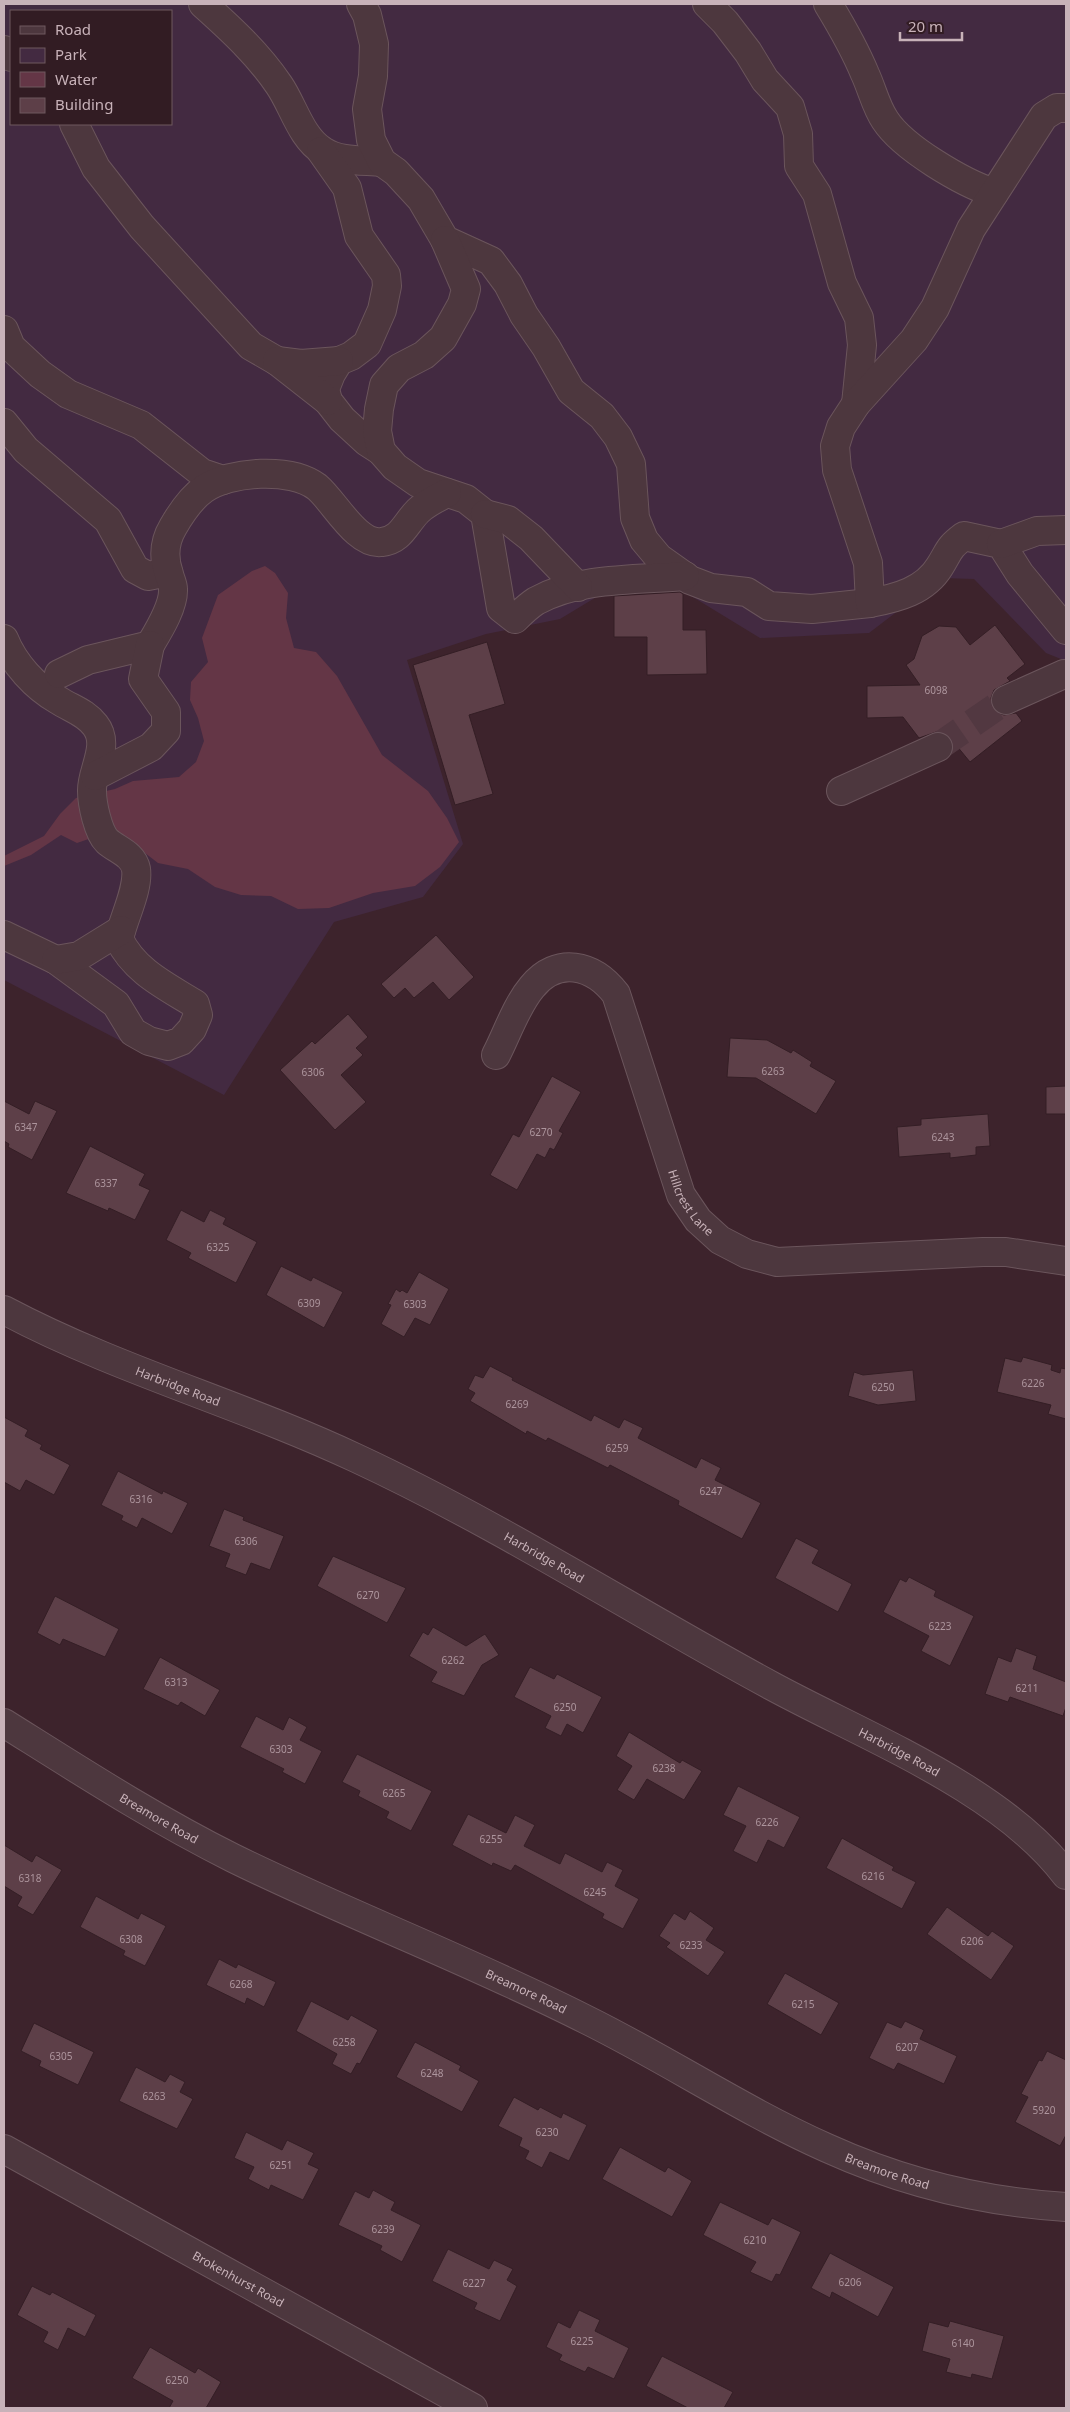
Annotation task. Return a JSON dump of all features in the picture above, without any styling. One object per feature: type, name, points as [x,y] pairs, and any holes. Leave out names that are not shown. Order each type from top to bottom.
[{"type":"street","points":[[203,4],[258,57],[280,85],[311,141],[321,151],[347,188],[360,236],[386,275],[387,286],[382,310],[367,344],[351,356],[340,361],[301,364],[277,361]]},
{"type":"street","points":[[361,4],[367,15],[374,44],[373,76],[367,109],[372,140],[382,162],[396,172],[421,199],[445,240],[466,289],[462,304],[443,338],[424,355],[399,368],[384,385],[378,424],[381,451]]},
{"type":"street","points":[[708,4],[725,22],[766,80],[790,107],[798,134],[799,166],[817,194],[842,283],[859,318],[862,345],[860,380],[856,404]]},
{"type":"street","points":[[828,4],[845,32],[884,119],[899,136],[944,168],[977,188],[994,193]]},
{"type":"street","points":[[870,603],[868,563],[837,470],[835,446],[841,427],[856,404],[914,340],[930,316],[971,229],[1044,116],[1057,108],[1066,108]]},
{"type":"street","points":[[74,125],[96,168],[142,227],[251,346],[277,361],[328,401],[342,419],[367,442],[381,451],[395,467],[418,483],[466,499],[486,514],[508,520],[531,538],[578,586]]},
{"type":"street","points":[[321,151],[339,160],[382,162]]},
{"type":"street","points":[[445,240],[491,261],[508,284],[524,315],[546,347],[571,391],[602,416],[618,437],[632,464],[636,518],[644,540],[659,558],[684,576],[711,588],[747,592],[769,606],[812,609],[870,603],[901,597],[921,586],[940,568],[949,548],[964,536],[983,538],[1001,544],[1036,532],[1066,530]]},
{"type":"street","points":[[4,330],[11,347],[40,374],[68,394],[141,425],[202,473],[222,480]]},
{"type":"street","points":[[328,401],[325,389],[331,374],[340,361]]},
{"type":"street","points":[[4,423],[26,450],[108,520],[134,569],[148,576],[168,572]]},
{"type":"street","points":[[93,782],[151,747],[166,731],[166,712],[143,678],[150,644],[166,616],[174,589],[168,572],[164,546],[184,510],[204,489],[222,480],[247,475],[281,474],[298,477],[317,488],[363,537],[380,543],[397,538],[418,511],[447,493]]},
{"type":"street","points":[[486,514],[500,608],[515,619],[534,602],[559,590],[578,586],[684,576]]},
{"type":"street","points":[[1001,544],[1020,574],[1066,630]]},
{"type":"street","points":[[4,639],[25,672],[42,690],[57,686],[88,660],[150,644]]},
{"type":"street","points":[[1006,700],[1065,669]]},
{"type":"street","points":[[4,935],[56,960],[72,974],[116,1004],[133,1032],[150,1041],[168,1046],[181,1041],[192,1029],[198,1015],[195,1004],[140,968],[125,952],[119,939],[135,885],[136,868],[127,854],[106,840],[95,814],[93,782],[101,744],[97,727],[57,686]]},
{"type":"street","points":[[841,791],[938,747]]},
{"type":"street","points":[[56,960],[80,956],[121,930]]},
{"type":"street","name":"Hillcrest Lane","points":[[496,1055],[526,994],[539,980],[565,968],[585,969],[602,978],[616,994],[677,1186],[698,1220],[720,1240],[747,1254],[777,1262],[983,1252],[1006,1252],[1066,1261]]},
{"type":"street","name":"Harbridge Road","points":[[4,1310],[92,1353],[318,1441],[458,1508],[773,1687],[966,1790],[1012,1822],[1060,1868]]},
{"type":"street","name":"Breamore Road","points":[[4,1723],[138,1806],[216,1849],[587,2019],[826,2148],[872,2166],[937,2187],[1005,2200],[1066,2207]]},
{"type":"street","name":"Brokenhurst Road","points":[[4,2149],[473,2408]]},
{"type":"green space","points":[[4,4],[1066,4],[1066,661],[1046,653],[974,579],[941,578],[869,633],[760,638],[683,591],[608,590],[560,619],[486,634],[407,660],[463,844],[423,897],[334,922],[224,1095],[4,980]]},
{"type":"water","points":[[265,566],[275,573],[288,593],[286,618],[294,648],[316,652],[337,676],[382,755],[428,791],[447,818],[459,842],[440,867],[415,886],[373,893],[329,908],[298,909],[271,896],[241,895],[215,887],[188,869],[158,863],[115,830],[77,843],[61,835],[31,855],[4,866],[4,856],[44,836],[60,814],[76,798],[115,789],[133,781],[179,777],[196,762],[204,741],[198,718],[190,700],[191,682],[208,662],[202,638],[218,595],[252,571]]},
{"type":"building","points":[[680,592],[683,594],[683,630],[706,630],[707,674],[647,675],[647,637],[614,637],[614,596]]},
{"type":"building","points":[[995,625],[1025,664],[1007,678],[1010,681],[994,690],[991,698],[992,706],[996,712],[1004,715],[1016,713],[1022,721],[970,762],[947,734],[939,731],[919,738],[903,717],[867,718],[867,686],[920,685],[906,665],[914,659],[922,636],[939,626],[956,627],[970,645]]},
{"type":"building","points":[[487,642],[505,704],[469,715],[493,794],[455,805],[413,665]]},
{"type":"building","points":[[436,935],[474,977],[449,1000],[433,982],[414,998],[405,988],[394,998],[381,984]]},
{"type":"building","points":[[348,1014],[368,1037],[356,1048],[363,1055],[341,1075],[366,1102],[335,1130],[280,1070],[312,1041],[315,1044]]},
{"type":"building","points":[[730,1038],[767,1040],[791,1053],[793,1050],[812,1062],[810,1066],[836,1081],[816,1114],[756,1078],[727,1077]]},
{"type":"building","points":[[552,1076],[581,1092],[559,1131],[563,1133],[554,1150],[550,1148],[545,1158],[537,1154],[517,1190],[490,1175],[513,1134],[519,1137]]},
{"type":"building","points":[[1066,1086],[1066,1114],[1046,1114],[1046,1087]]},
{"type":"building","points":[[4,1101],[29,1114],[35,1101],[57,1111],[32,1160],[8,1147],[9,1144],[4,1141]]},
{"type":"building","points":[[988,1114],[990,1146],[976,1147],[976,1155],[950,1158],[950,1153],[899,1157],[897,1127],[921,1125],[921,1119]]},
{"type":"building","points":[[90,1146],[145,1174],[139,1185],[150,1190],[135,1220],[109,1208],[108,1211],[66,1193]]},
{"type":"building","points":[[181,1210],[204,1222],[210,1210],[226,1218],[223,1224],[257,1242],[236,1283],[188,1258],[191,1253],[166,1240]]},
{"type":"building","points":[[281,1266],[311,1281],[313,1277],[343,1292],[324,1328],[266,1295]]},
{"type":"building","points":[[419,1272],[449,1289],[430,1325],[415,1318],[404,1337],[381,1324],[391,1305],[388,1304],[396,1289],[407,1293]]},
{"type":"building","points":[[1023,1357],[1052,1365],[1051,1370],[1060,1373],[1061,1368],[1066,1369],[1066,1419],[1048,1414],[1051,1405],[997,1392],[1005,1358],[1021,1362]]},
{"type":"building","points":[[490,1366],[513,1378],[512,1380],[591,1421],[594,1415],[619,1428],[624,1419],[643,1428],[638,1438],[696,1468],[701,1458],[721,1468],[715,1480],[761,1503],[742,1539],[678,1505],[679,1501],[610,1465],[608,1468],[548,1438],[546,1441],[527,1431],[526,1434],[470,1401],[475,1393],[468,1389],[475,1375],[483,1378]]},
{"type":"building","points":[[913,1370],[916,1401],[878,1405],[848,1396],[854,1372],[863,1375]]},
{"type":"building","points":[[4,1417],[28,1430],[25,1436],[42,1445],[40,1449],[70,1465],[54,1495],[26,1480],[20,1491],[4,1482]]},
{"type":"building","points":[[118,1471],[162,1494],[163,1491],[188,1503],[172,1534],[142,1518],[137,1528],[121,1520],[123,1516],[101,1505]]},
{"type":"building","points":[[224,1509],[244,1517],[243,1520],[284,1536],[270,1570],[251,1563],[246,1575],[225,1567],[230,1554],[209,1546]]},
{"type":"building","points":[[796,1538],[819,1550],[812,1563],[852,1584],[838,1612],[775,1578]]},
{"type":"building","points":[[333,1556],[406,1588],[387,1623],[317,1586]]},
{"type":"building","points":[[909,1577],[936,1591],[934,1596],[974,1616],[950,1666],[921,1651],[929,1636],[883,1612],[900,1579],[906,1582]]},
{"type":"building","points":[[55,1596],[119,1629],[105,1657],[63,1639],[60,1645],[37,1633]]},
{"type":"building","points":[[433,1627],[466,1646],[485,1634],[499,1655],[482,1665],[464,1696],[431,1682],[437,1672],[409,1656],[423,1632],[428,1635]]},
{"type":"building","points":[[1016,1648],[1037,1656],[1033,1669],[1066,1682],[1066,1707],[1063,1716],[1010,1697],[1008,1702],[985,1694],[998,1657],[1011,1662]]},
{"type":"building","points":[[160,1657],[220,1690],[205,1716],[181,1702],[178,1706],[143,1689]]},
{"type":"building","points":[[530,1667],[554,1679],[557,1674],[602,1697],[583,1733],[567,1724],[561,1736],[545,1728],[551,1716],[514,1697]]},
{"type":"building","points":[[256,1716],[283,1730],[289,1717],[307,1727],[300,1740],[322,1751],[305,1784],[282,1772],[284,1769],[240,1747]]},
{"type":"building","points":[[629,1732],[680,1763],[682,1760],[702,1771],[684,1800],[647,1779],[634,1800],[617,1790],[632,1766],[616,1756]]},
{"type":"building","points":[[357,1754],[432,1791],[411,1831],[386,1818],[389,1812],[358,1796],[360,1791],[342,1782]]},
{"type":"building","points":[[738,1786],[800,1817],[784,1848],[768,1840],[757,1863],[733,1851],[746,1826],[723,1815]]},
{"type":"building","points":[[468,1814],[506,1833],[515,1815],[535,1825],[524,1846],[560,1864],[565,1853],[602,1872],[607,1862],[623,1870],[615,1886],[639,1899],[623,1929],[602,1918],[604,1914],[515,1865],[511,1871],[493,1863],[492,1866],[452,1845]]},
{"type":"building","points":[[842,1838],[894,1867],[892,1870],[916,1882],[902,1909],[826,1868]]},
{"type":"building","points":[[4,1845],[32,1862],[36,1855],[62,1870],[33,1915],[17,1906],[22,1897],[4,1886]]},
{"type":"building","points":[[96,1896],[138,1919],[141,1913],[166,1926],[145,1966],[123,1955],[125,1951],[80,1927]]},
{"type":"building","points":[[947,1907],[988,1936],[992,1931],[1014,1946],[991,1980],[927,1934]]},
{"type":"building","points":[[690,1911],[714,1928],[706,1940],[725,1952],[708,1976],[666,1947],[670,1943],[659,1936],[674,1913],[685,1920]]},
{"type":"building","points":[[219,1959],[236,1968],[238,1964],[276,1982],[264,2007],[247,1998],[245,2004],[206,1985]]},
{"type":"building","points":[[785,1973],[839,2003],[821,2035],[767,2004]]},
{"type":"building","points":[[311,2001],[348,2020],[351,2015],[378,2030],[360,2064],[357,2063],[351,2074],[332,2064],[337,2054],[296,2031]]},
{"type":"building","points":[[905,2021],[924,2030],[920,2039],[957,2056],[944,2084],[898,2063],[894,2070],[869,2058],[887,2022],[901,2028]]},
{"type":"building","points":[[34,2023],[94,2052],[78,2085],[39,2066],[41,2061],[21,2051]]},
{"type":"building","points":[[415,2042],[461,2066],[459,2070],[479,2081],[462,2112],[396,2077]]},
{"type":"building","points":[[1047,2051],[1066,2060],[1066,2135],[1060,2146],[1015,2122],[1028,2097],[1021,2094],[1039,2060],[1042,2061]]},
{"type":"building","points":[[136,2067],[165,2082],[170,2074],[185,2082],[180,2092],[193,2099],[177,2129],[119,2101]]},
{"type":"building","points":[[514,2097],[538,2110],[540,2107],[561,2118],[563,2113],[587,2125],[569,2161],[550,2152],[542,2168],[525,2159],[529,2151],[519,2146],[522,2138],[498,2126]]},
{"type":"building","points":[[246,2132],[282,2150],[287,2140],[314,2153],[308,2164],[319,2169],[303,2200],[271,2185],[269,2190],[248,2179],[254,2167],[234,2158]]},
{"type":"building","points":[[620,2147],[665,2172],[668,2167],[692,2181],[672,2217],[602,2179]]},
{"type":"building","points":[[373,2190],[395,2202],[391,2210],[421,2225],[402,2262],[380,2250],[382,2246],[338,2225],[355,2191],[369,2198]]},
{"type":"building","points":[[720,2202],[768,2225],[772,2218],[801,2232],[780,2275],[776,2274],[772,2282],[750,2272],[756,2262],[703,2235]]},
{"type":"building","points":[[448,2249],[489,2269],[494,2260],[513,2269],[507,2280],[517,2286],[500,2321],[474,2309],[477,2303],[432,2281]]},
{"type":"building","points":[[830,2253],[894,2287],[878,2317],[832,2292],[830,2298],[811,2288]]},
{"type":"building","points":[[32,2286],[50,2295],[52,2292],[96,2315],[85,2337],[68,2328],[58,2350],[43,2342],[48,2332],[17,2315]]},
{"type":"building","points":[[579,2310],[600,2320],[595,2331],[629,2348],[614,2379],[588,2367],[585,2372],[559,2360],[562,2355],[546,2347],[558,2322],[570,2328]]},
{"type":"building","points":[[950,2321],[1004,2336],[992,2379],[972,2374],[971,2378],[946,2372],[950,2359],[922,2351],[929,2322],[948,2327]]},
{"type":"building","points":[[150,2347],[195,2373],[198,2368],[221,2382],[206,2408],[169,2408],[173,2401],[132,2378]]},
{"type":"building","points":[[662,2356],[733,2392],[724,2408],[688,2408],[646,2386]]},
{"type":"tunnel","points":[[938,747],[1006,700]]}]
